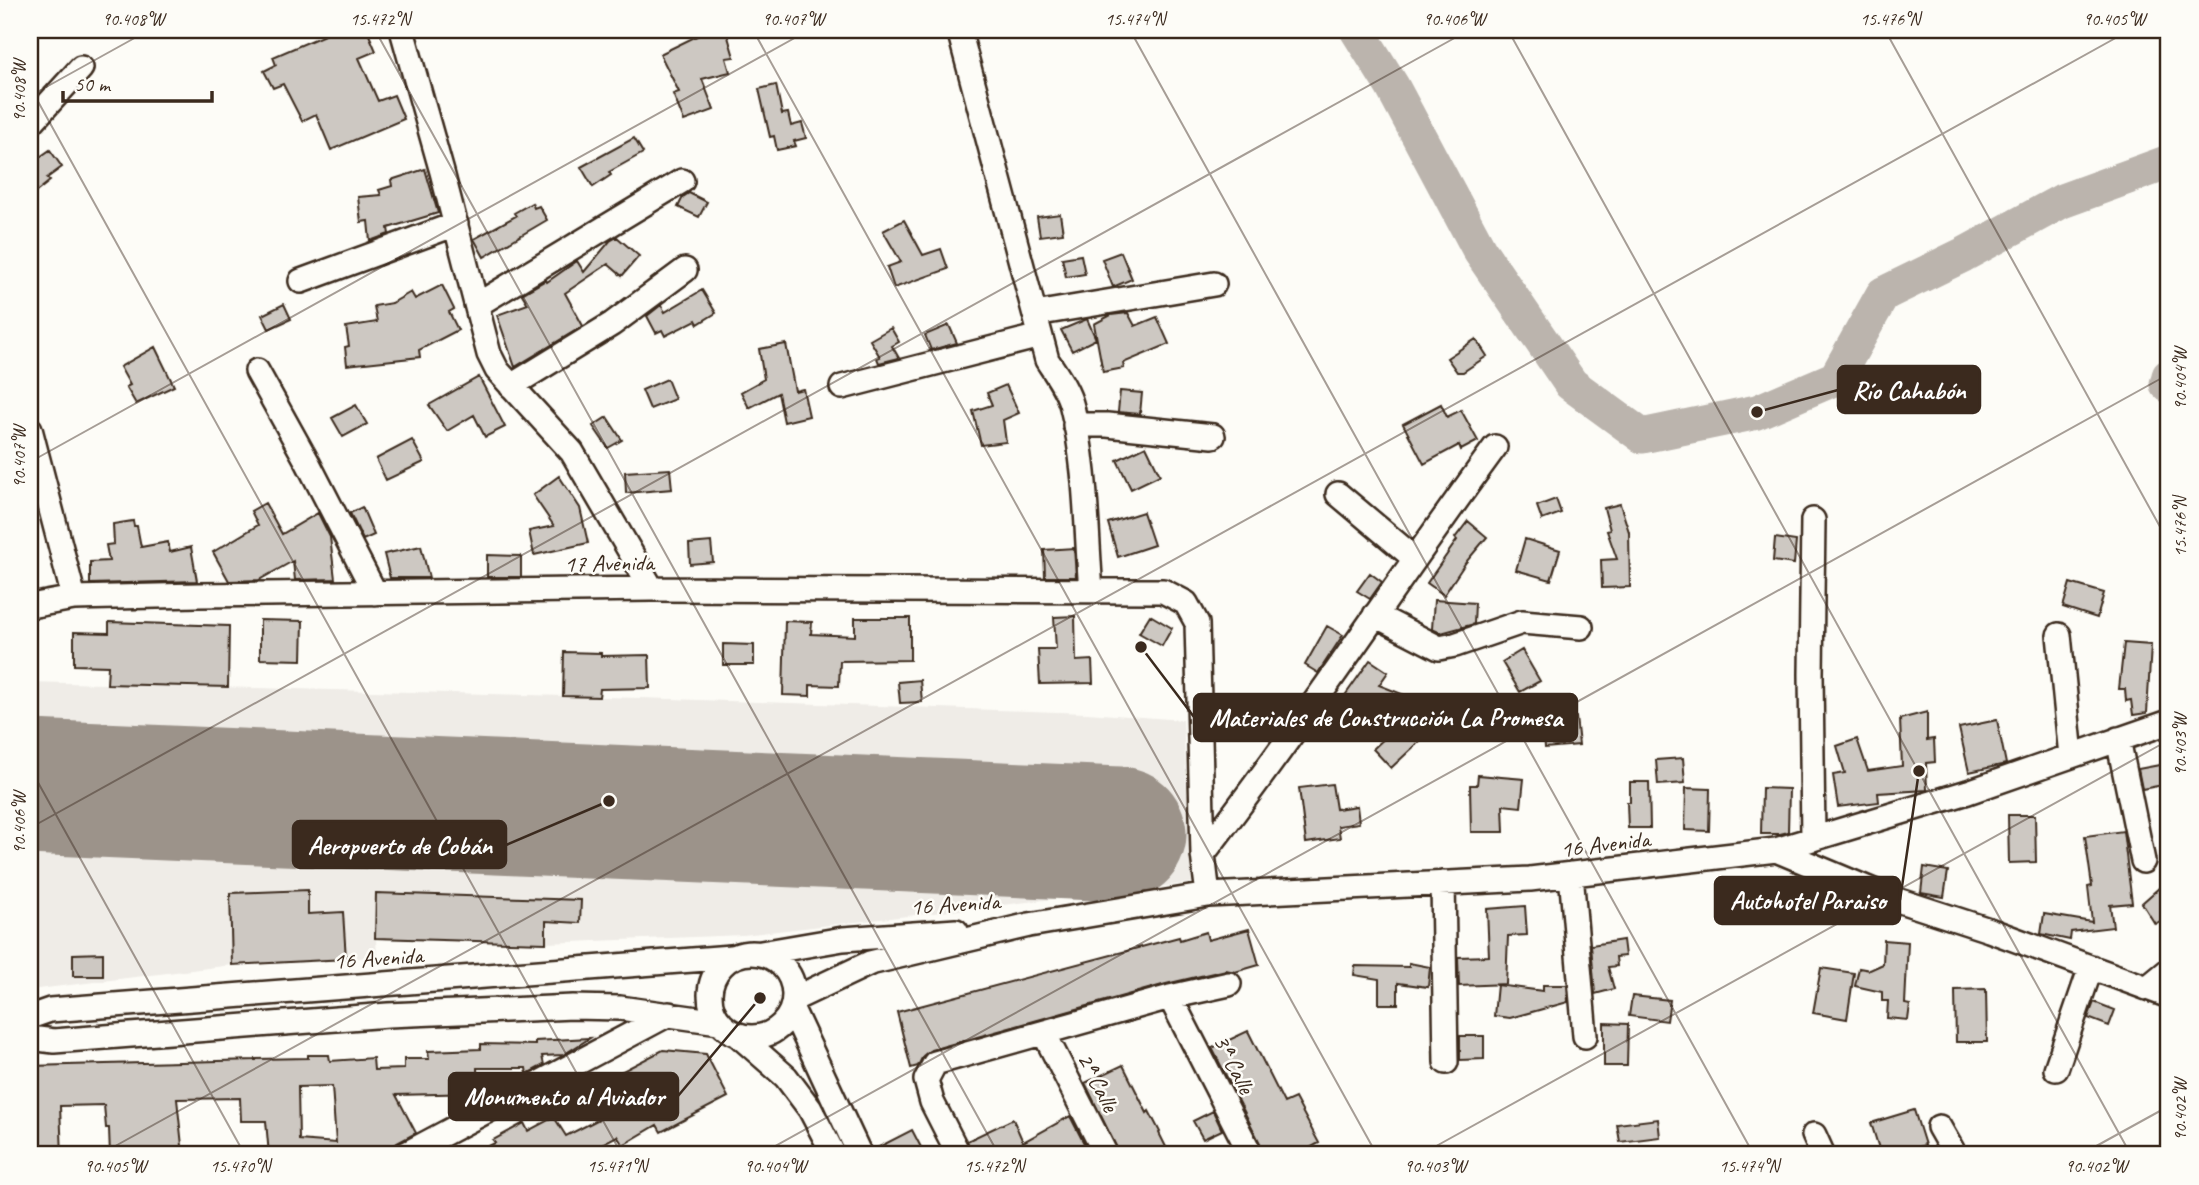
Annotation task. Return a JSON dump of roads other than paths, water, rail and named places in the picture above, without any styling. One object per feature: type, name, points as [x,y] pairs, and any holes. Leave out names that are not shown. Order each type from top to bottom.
[{"type":"street","points":[[402,30],[489,354],[497,370],[572,452],[652,589]]},
{"type":"street","points":[[960,30],[968,41],[1047,360],[1072,406],[1081,464],[1091,590]]},
{"type":"street","points":[[30,124],[81,68]]},
{"type":"street","points":[[477,305],[681,181]]},
{"type":"street","points":[[301,281],[456,224]]},
{"type":"street","points":[[511,386],[612,324],[684,270]]},
{"type":"street","points":[[842,387],[1038,325],[1214,284]]},
{"type":"street","points":[[257,371],[375,593]]},
{"type":"street","points":[[1075,425],[1107,425],[1213,436]]},
{"type":"street","points":[[30,431],[74,598]]},
{"type":"street","points":[[1208,895],[1203,853],[1261,778],[1495,447]]},
{"type":"street","points":[[1338,494],[1414,558]]},
{"type":"street","points":[[1813,839],[1811,674],[1814,520]]},
{"type":"street","name":"17 Avenida","points":[[30,606],[74,598],[652,589],[1163,591],[1186,603],[1197,623],[1203,853]]},
{"type":"street","points":[[1375,615],[1439,648],[1522,622],[1581,627]]},
{"type":"street","points":[[2059,635],[2071,756]]},
{"type":"street","name":"16 Avenida","points":[[793,1004],[870,962],[1029,925],[1208,895],[1530,879],[1776,850],[1968,792],[2169,722]]},
{"type":"street","points":[[2118,739],[2143,861]]},
{"type":"street","points":[[1776,850],[1888,897],[2169,996]]},
{"type":"street","points":[[1572,874],[1585,1036]]},
{"type":"street","points":[[1443,883],[1446,1062]]},
{"type":"street","name":"16 Avenida","points":[[761,953],[843,939],[1029,925]]},
{"type":"street","points":[[30,1038],[54,1041],[351,1018],[573,1007],[620,1008],[669,1014],[728,1028],[750,1037],[764,1036],[786,1021],[793,1004],[793,986],[782,965],[773,957],[761,953],[731,957],[720,967],[712,980],[712,1009],[728,1028],[786,1077],[810,1109],[834,1155]]},
{"type":"street","name":"16 Avenida","points":[[30,1017],[50,1010],[731,957]]},
{"type":"street","points":[[2056,1069],[2091,967]]},
{"type":"street","points":[[2147,988],[2169,970]]},
{"type":"street","points":[[959,1155],[932,1102],[926,1080],[935,1063],[1170,997],[1229,984]]},
{"type":"street","points":[[346,987],[351,1018]]},
{"type":"street","name":"3ª Calle","points":[[1170,997],[1251,1155]]},
{"type":"street","points":[[793,1004],[860,1155]]},
{"type":"street","points":[[404,1155],[669,1014]]},
{"type":"street","name":"2ª Calle","points":[[1044,1033],[1106,1155]]},
{"type":"street","points":[[1940,1127],[1955,1155]]},
{"type":"waterway","points":[[1357,30],[1392,86],[1480,251],[1571,384],[1642,436],[1757,412],[1836,378],[1883,294],[1963,255],[2062,201],[2169,162]]},
{"type":"waterway","points":[[2169,376],[2169,386]]},
{"type":"place","name":"Río Cahabón","points":[[1757,412]]},
{"type":"place","name":"Materiales de Construcción La Promesa","points":[[1141,647]]},
{"type":"place","name":"Autohotel Paraiso","points":[[1919,771]]},
{"type":"place","name":"Aeropuerto de Cobán","points":[[609,801]]},
{"type":"place","name":"Monumento al Aviador","points":[[760,998]]}]
